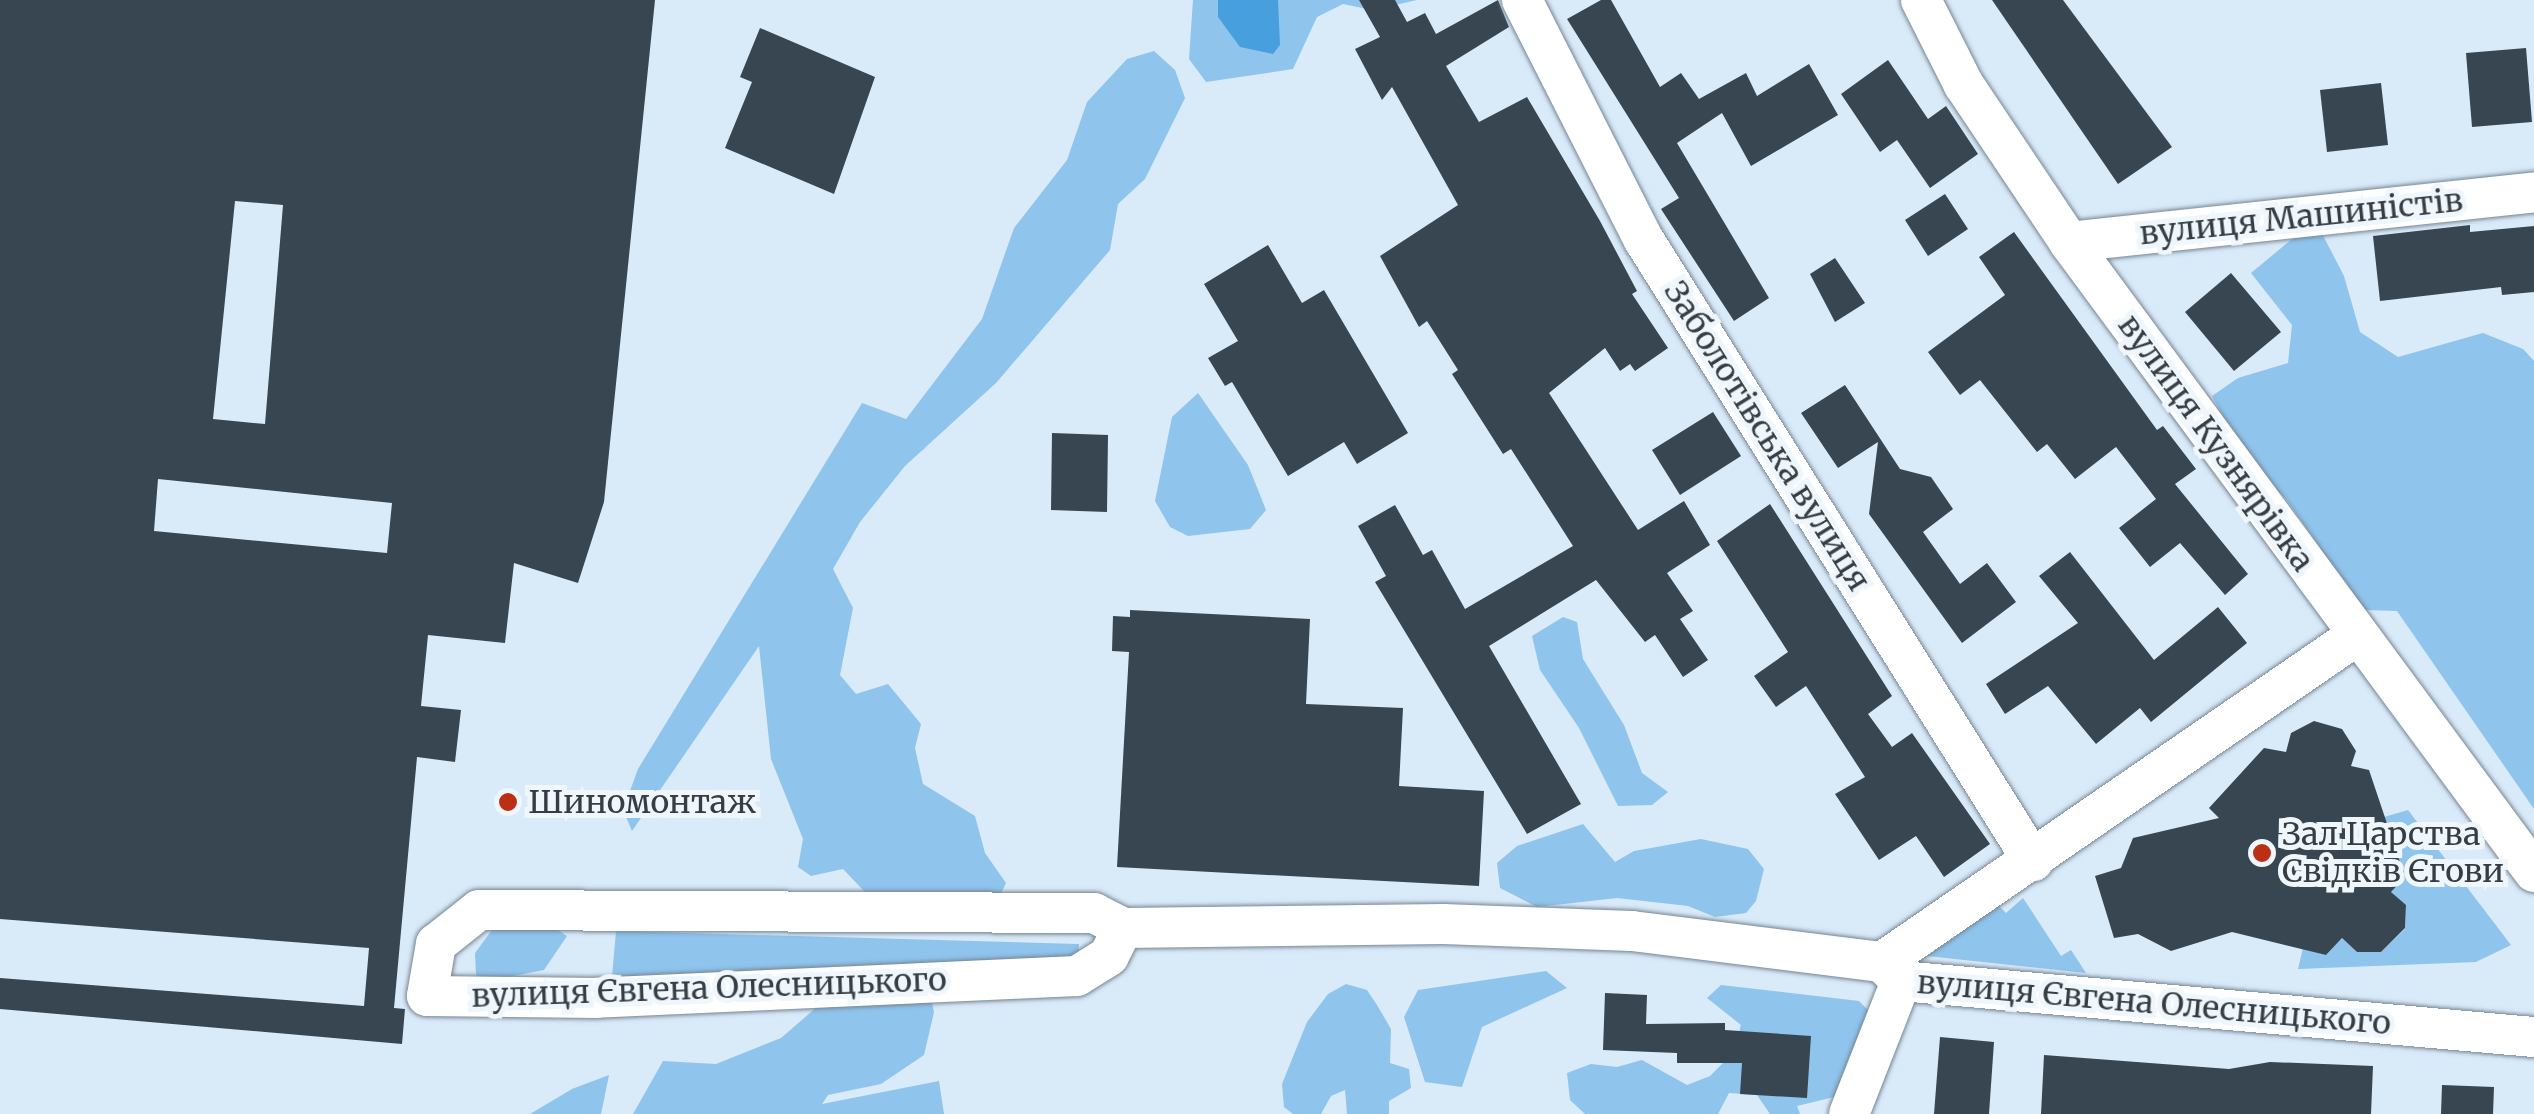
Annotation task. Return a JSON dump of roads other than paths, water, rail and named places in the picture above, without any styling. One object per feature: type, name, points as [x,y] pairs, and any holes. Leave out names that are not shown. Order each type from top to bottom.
[{"type":"street","name":"Заболотівська вулиця","points":[[1522,0],[1644,240],[2033,861]]},
{"type":"street","name":"вулиця Кузнярівка","points":[[1921,0],[1964,84],[2069,242],[2356,636],[2534,872]]},
{"type":"street","name":"вулиця Машиністів","points":[[2069,242],[2534,192]]},
{"type":"street","points":[[1849,1114],[1892,972],[2033,861],[2356,636]]},
{"type":"street","name":"вулиця Євгена Олесницького","points":[[1123,928],[1109,956],[1077,976],[597,998],[427,996],[436,944],[479,910],[1094,912],[1123,928],[1442,924],[1632,930],[1892,972],[2534,1037]]},
{"type":"place","name":"Шиномонтаж","points":[[508,802]]},
{"type":"place","name":"Зал Царства Свідків Єгови","points":[[2262,853]]}]
